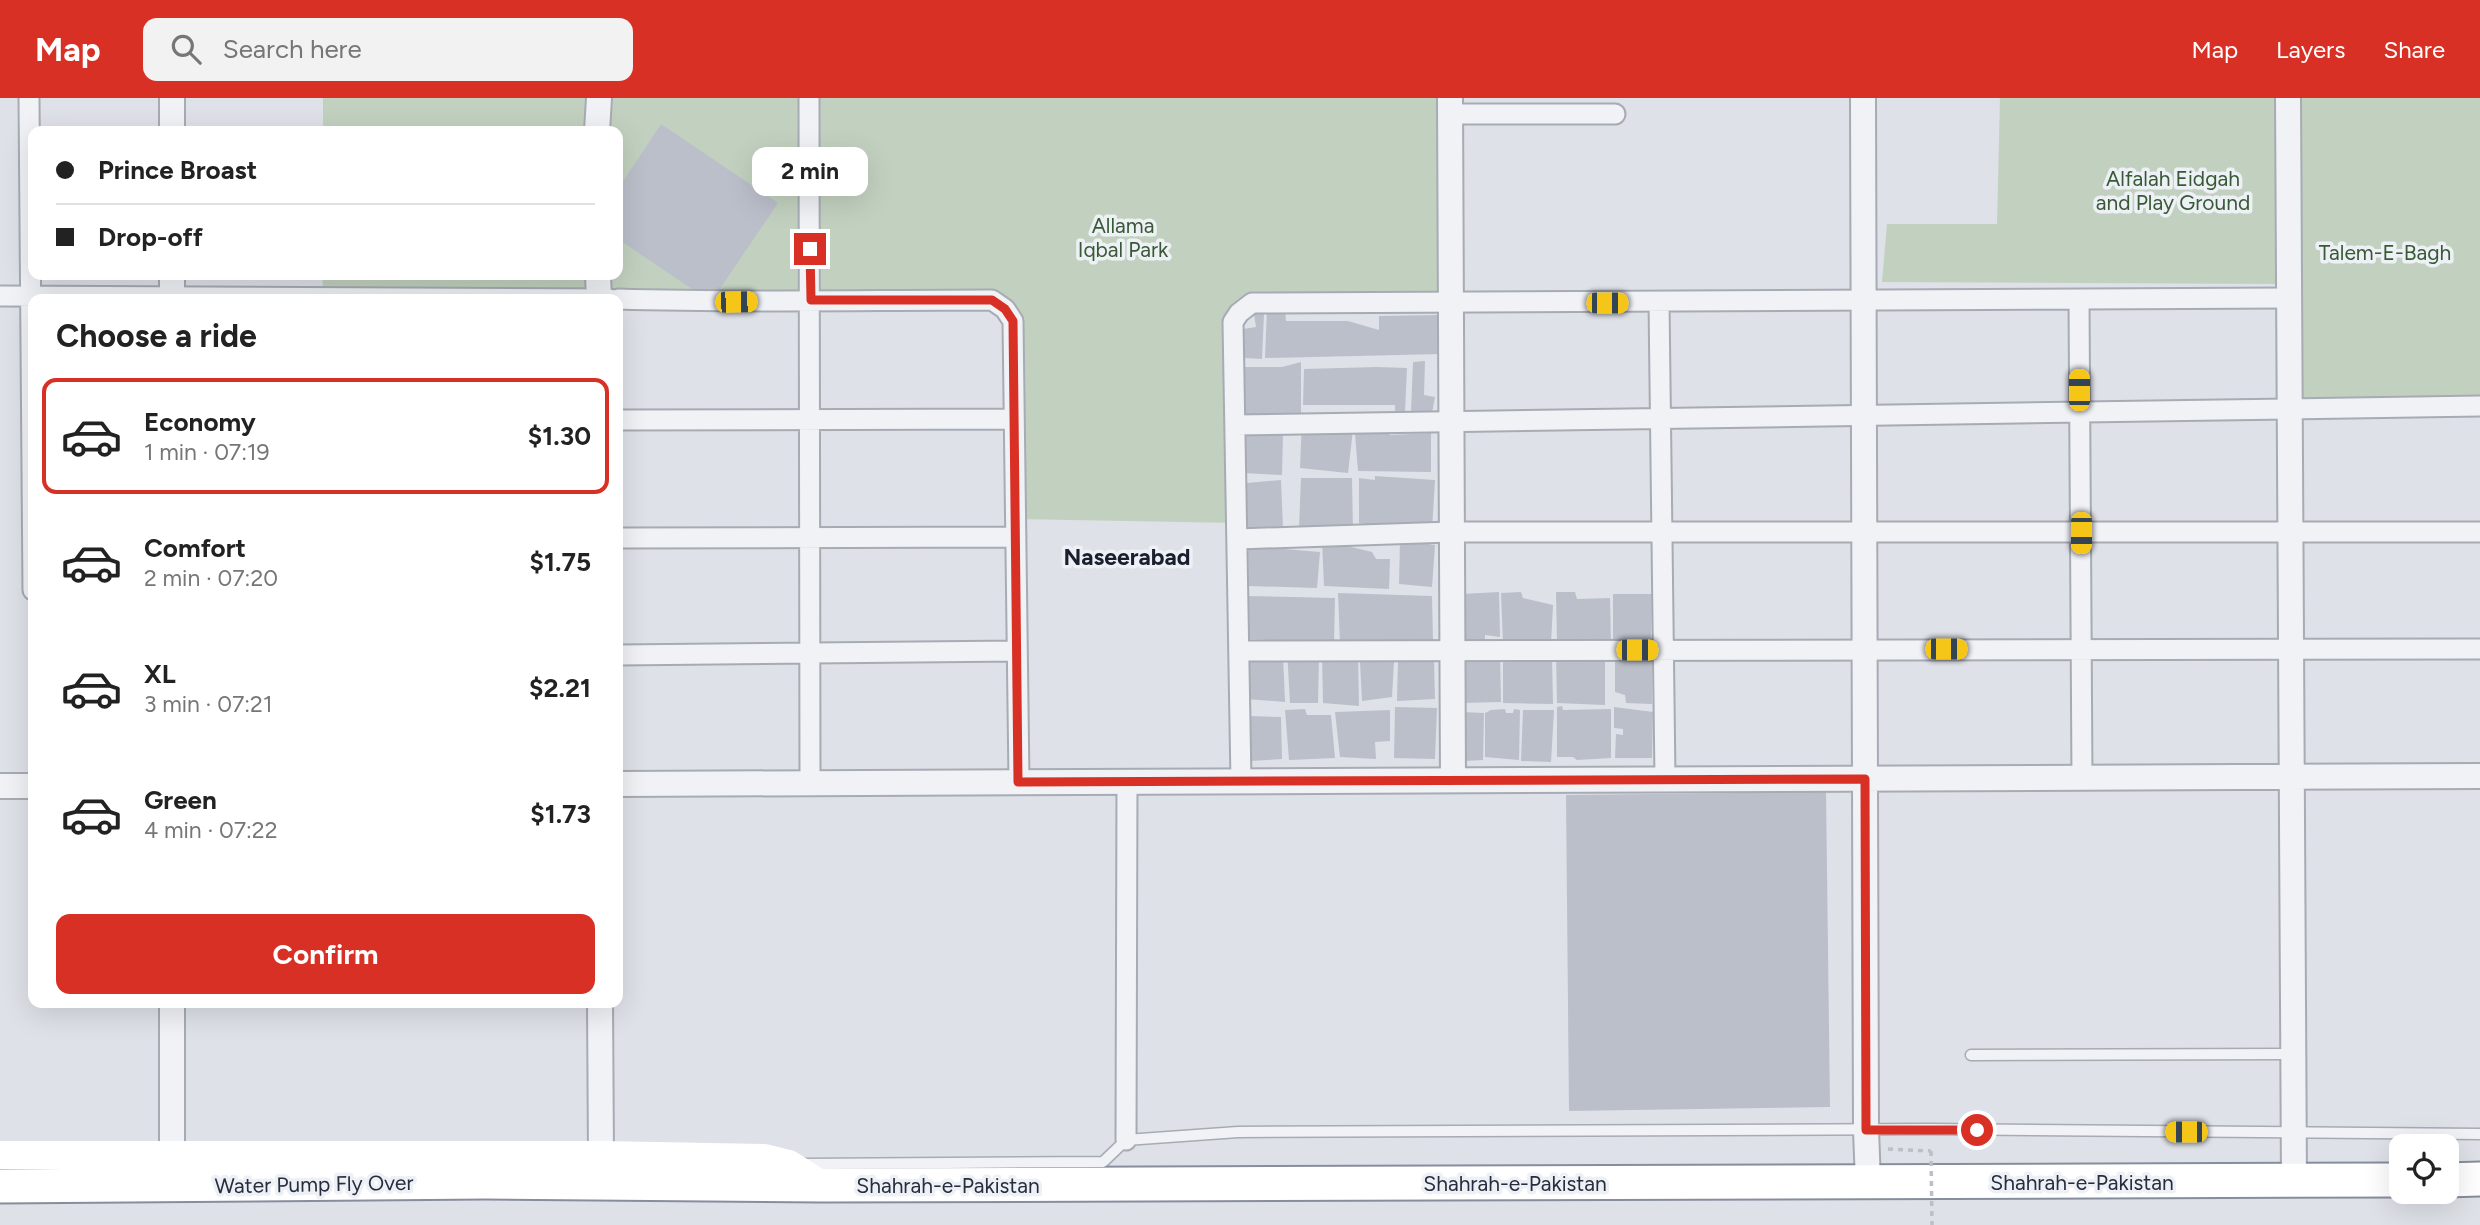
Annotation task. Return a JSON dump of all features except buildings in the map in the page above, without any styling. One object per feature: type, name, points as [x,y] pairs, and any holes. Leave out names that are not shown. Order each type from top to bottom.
[{"type":"highway","name":"Shahrah-e-Pakistan","points":[[628,1183],[822,1185],[2389,1180]]},
{"type":"highway","points":[[2459,1180],[2480,1180]]},
{"type":"highway","name":"Water Pump Fly Over","points":[[0,1186],[628,1183]]},
{"type":"main road","points":[[0,1143],[34,1153]]},
{"type":"main road","points":[[0,1155],[600,1154],[765,1158],[789,1164],[822,1185]]},
{"type":"street","points":[[29,98],[29,126]]},
{"type":"street","points":[[172,126],[173,98]]},
{"type":"street","points":[[597,126],[599,98]]},
{"type":"street","points":[[809,98],[810,783]]},
{"type":"street","points":[[1863,98],[1868,1182]]},
{"type":"street","points":[[2288,98],[2294,1181]]},
{"type":"street","points":[[1453,780],[1450,106],[1615,114]]},
{"type":"street","points":[[77,294],[172,290],[279,294]]},
{"type":"street","points":[[0,296],[28,296]]},
{"type":"street","points":[[623,299],[711,302],[992,300],[1005,309],[1013,321],[1018,782]]},
{"type":"street","points":[[1241,781],[1233,322],[1239,313],[1252,303],[2289,299]]},
{"type":"street","points":[[2079,300],[2082,778]]},
{"type":"street","points":[[1659,302],[1665,779]]},
{"type":"street","points":[[1235,425],[2480,406]]},
{"type":"street","points":[[623,420],[1014,419]]},
{"type":"street","points":[[1237,539],[1451,532],[2480,532]]},
{"type":"street","points":[[623,538],[1016,537]]},
{"type":"street","points":[[1238,651],[2480,649]]},
{"type":"street","points":[[623,655],[1017,651]]},
{"type":"street","points":[[623,784],[2480,776]]},
{"type":"street","points":[[1126,782],[1126,1140]]},
{"type":"street","points":[[0,786],[28,786]]},
{"type":"street","points":[[172,1008],[172,1156]]},
{"type":"street","points":[[600,1008],[600,1154]]},
{"type":"lane","points":[[1971,1055],[2292,1054]]},
{"type":"lane","points":[[789,1164],[1104,1162],[1126,1140],[1238,1132],[1866,1130],[2480,1134]]},
{"type":"path","points":[[1881,1149],[1931,1151],[1931,1225]]},
{"type":"green space","points":[[323,98],[599,98],[597,126],[323,126]]},
{"type":"green space","name":"Allama Iqbal Park","points":[[600,98],[1449,98],[1450,304],[1239,313],[1236,523],[1016,519],[1005,309],[623,302],[623,294],[322,294],[323,280],[623,280],[623,126],[600,126]]},
{"type":"green space","name":"Alfalah Eidgah and Play Ground","points":[[2000,98],[2275,98],[2278,284],[1882,282],[1887,224],[1997,224]]},
{"type":"green space","name":"Talem-E-Bagh","points":[[2288,98],[2480,98],[2480,406],[2290,409]]},
{"type":"district","name":"Naseerabad","points":[[1127,557]]},
{"type":"route","points":[[810,249],[811,300],[992,300],[1005,309],[1013,321],[1018,782],[1865,779],[1866,1130],[1977,1130]]}]
